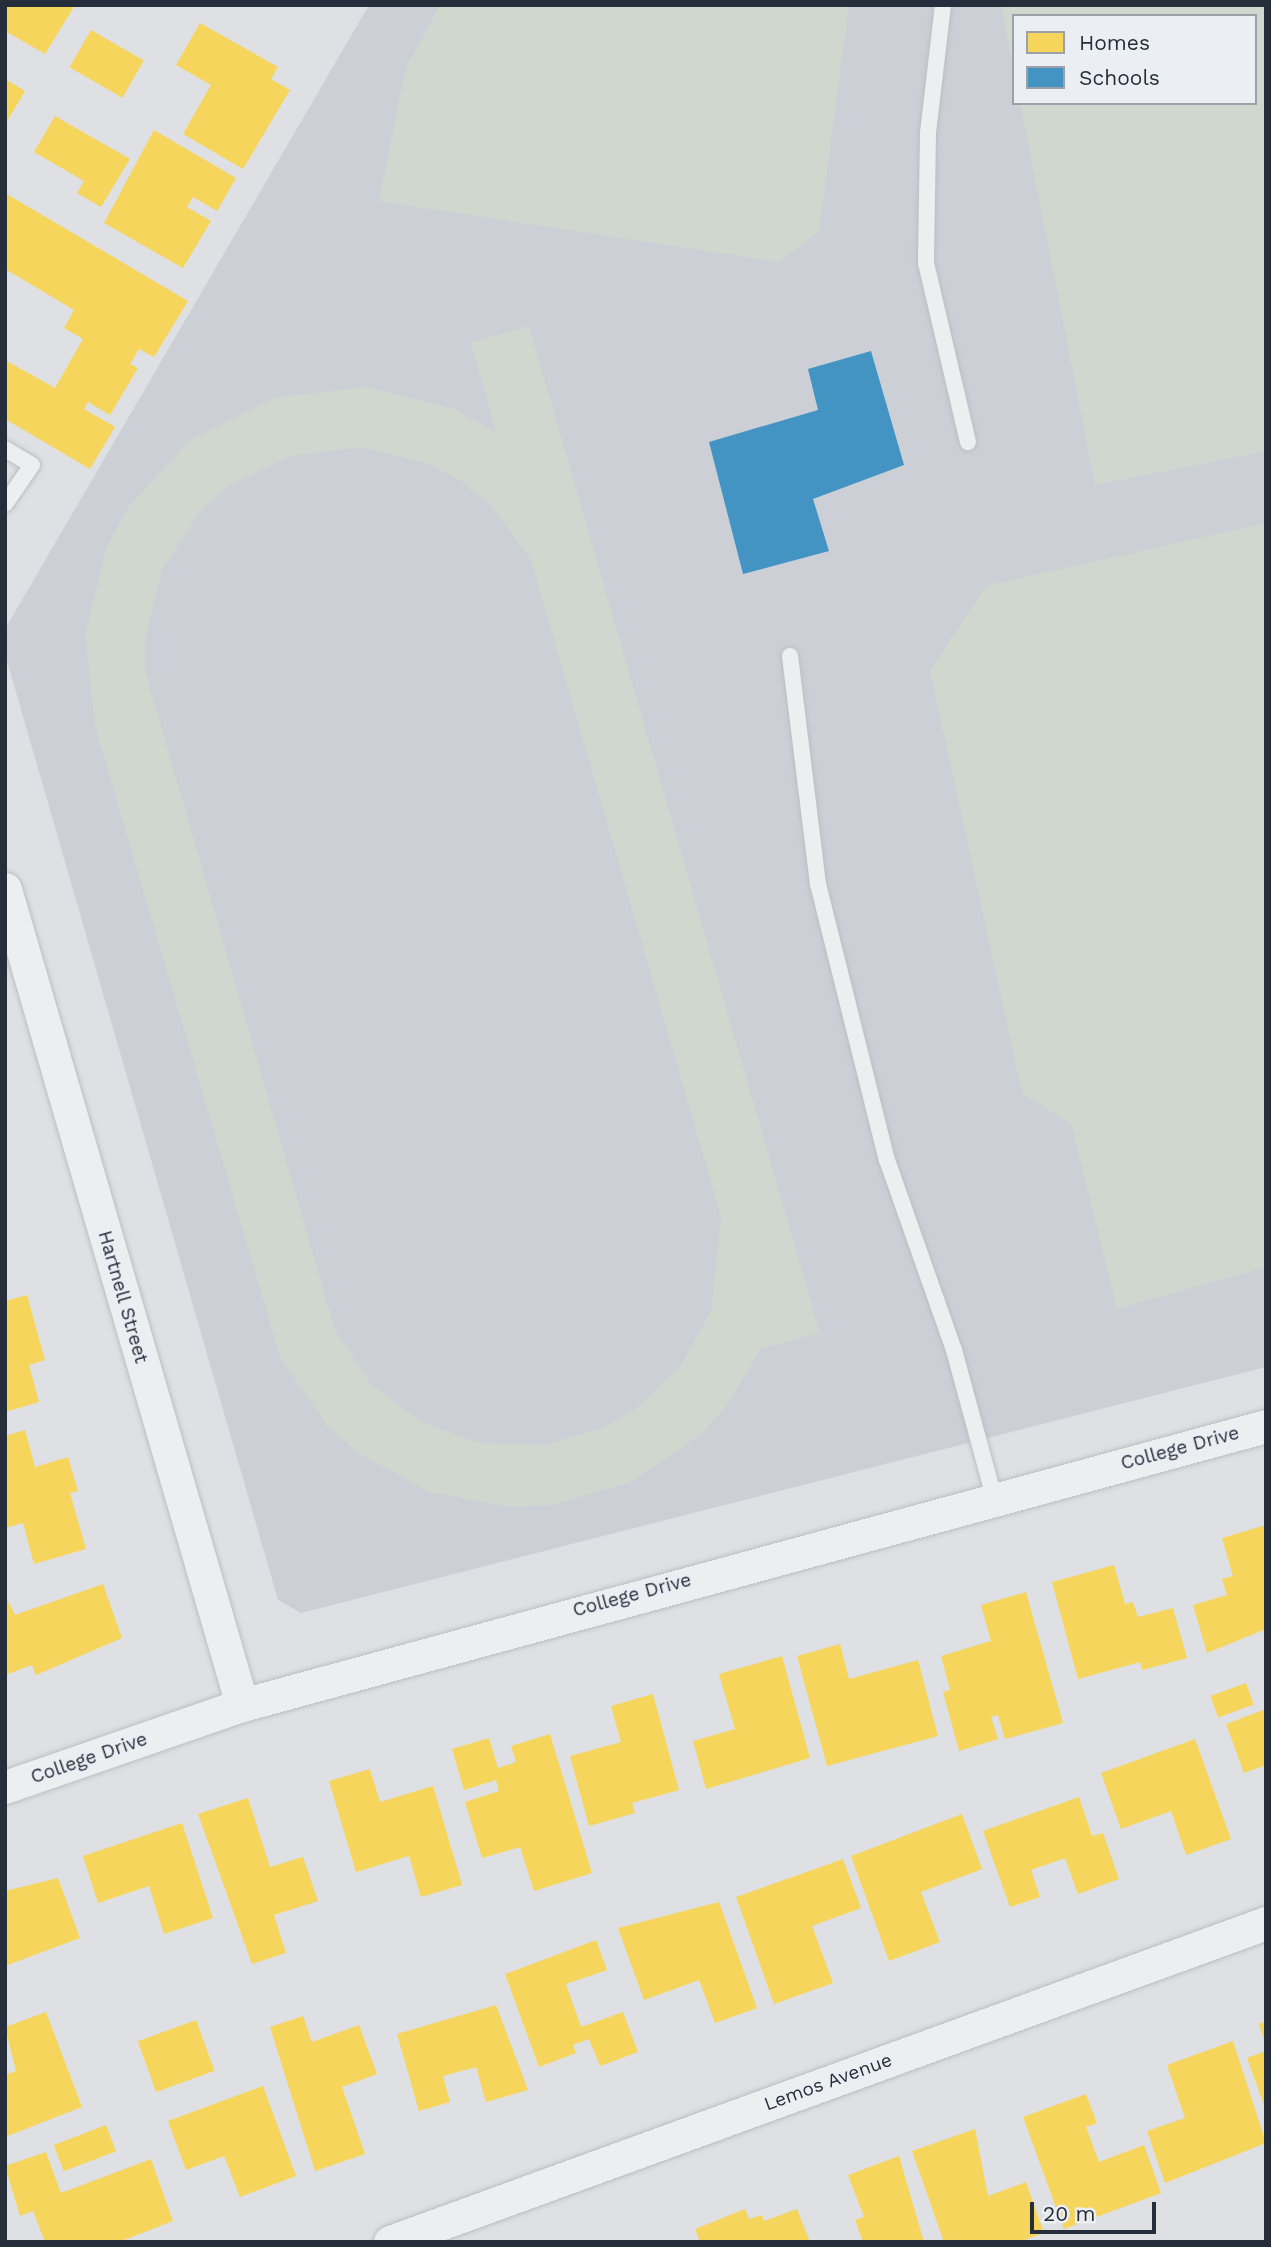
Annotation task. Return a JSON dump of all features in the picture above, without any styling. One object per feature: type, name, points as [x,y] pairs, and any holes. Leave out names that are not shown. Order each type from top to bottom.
[{"type":"street","name":"Hartnell Street","points":[[5,889],[242,1705]]},
{"type":"street","name":"College Drive","points":[[5,1787],[242,1705],[994,1497],[1266,1426]]},
{"type":"street","name":"Lemos Avenue","points":[[390,2242],[1266,1923]]},
{"type":"lane","points":[[943,5],[928,133],[926,263],[968,442]]},
{"type":"lane","points":[[5,449],[32,465],[5,504]]},
{"type":"lane","points":[[790,656],[818,884],[887,1160],[954,1350],[994,1497]]},
{"type":"shaded area","points":[[369,5],[1266,5],[1266,1367],[301,1613],[278,1600],[5,654],[5,629]]},
{"type":"shaded area","points":[[440,5],[849,5],[819,231],[779,262],[379,201],[405,70]]},
{"type":"shaded area","points":[[1001,5],[1266,5],[1266,451],[1095,485],[1020,105],[1257,105],[1257,14],[1012,14],[1012,62]]},
{"type":"shaded area","points":[[529,326],[820,1333],[761,1348],[728,1404],[700,1435],[631,1482],[552,1505],[511,1507],[430,1492],[358,1453],[327,1425],[280,1357],[95,726],[85,635],[107,546],[129,506],[192,439],[274,398],[365,387],[454,409],[496,432],[471,343]],"holes":[[[361,447],[430,464],[461,481],[489,503],[531,560],[721,1217],[711,1311],[680,1367],[633,1411],[605,1427],[544,1445],[480,1443],[421,1422],[370,1383],[335,1330],[146,674],[145,639],[162,570],[201,510],[227,487],[291,456]]]},
{"type":"shaded area","points":[[1266,523],[1266,1267],[1117,1309],[1071,1124],[1022,1093],[930,671],[986,586]]},
{"type":"building: Homes","points":[[5,5],[75,5],[45,54],[5,31]]},
{"type":"building: Homes","points":[[200,23],[278,67],[271,79],[290,90],[243,169],[183,134],[211,85],[176,65]]},
{"type":"building: Homes","points":[[91,30],[144,60],[122,98],[70,67]]},
{"type":"building: Homes","points":[[5,79],[25,91],[5,125]]},
{"type":"building: Homes","points":[[55,116],[130,159],[101,207],[77,193],[84,181],[34,152]]},
{"type":"building: Homes","points":[[154,130],[236,178],[217,211],[193,197],[187,207],[211,221],[183,268],[104,223]]},
{"type":"building: Homes","points":[[5,193],[188,301],[154,357],[139,349],[130,364],[138,368],[110,415],[88,402],[84,409],[115,427],[90,469],[5,419],[5,360],[55,388],[83,339],[64,328],[74,310],[5,269]]},
{"type":"building: Homes","points":[[27,1295],[45,1360],[29,1365],[39,1402],[5,1412],[5,1301]]},
{"type":"building: Homes","points":[[25,1430],[35,1467],[68,1457],[78,1491],[70,1493],[86,1549],[34,1564],[23,1523],[5,1528],[5,1436]]},
{"type":"building: Homes","points":[[1266,1525],[1266,1629],[1207,1653],[1193,1605],[1227,1595],[1222,1579],[1233,1576],[1222,1538]]},
{"type":"building: Homes","points":[[1114,1565],[1125,1604],[1133,1602],[1138,1617],[1173,1608],[1187,1658],[1142,1670],[1140,1662],[1078,1679],[1052,1582]]},
{"type":"building: Homes","points":[[103,1584],[122,1638],[36,1675],[32,1665],[5,1675],[5,1595],[15,1615]]},
{"type":"building: Homes","points":[[1026,1592],[1063,1723],[1005,1739],[998,1715],[991,1717],[998,1739],[959,1751],[943,1692],[950,1690],[941,1656],[991,1641],[981,1605]]},
{"type":"building: Homes","points":[[840,1644],[849,1679],[918,1660],[938,1736],[827,1766],[797,1656]]},
{"type":"building: Homes","points":[[782,1656],[810,1758],[706,1789],[693,1741],[735,1729],[719,1674]]},
{"type":"building: Homes","points":[[1246,1683],[1254,1705],[1218,1718],[1210,1696]]},
{"type":"building: Homes","points":[[653,1694],[679,1790],[632,1803],[635,1813],[589,1826],[570,1756],[621,1742],[611,1706]]},
{"type":"building: Homes","points":[[1266,1709],[1266,1765],[1244,1773],[1226,1724]]},
{"type":"building: Homes","points":[[550,1734],[592,1873],[534,1891],[520,1847],[482,1858],[465,1802],[499,1791],[496,1780],[464,1790],[452,1749],[489,1738],[498,1768],[516,1762],[511,1746]]},
{"type":"building: Homes","points":[[1195,1739],[1231,1839],[1186,1855],[1171,1811],[1121,1829],[1101,1773]]},
{"type":"building: Homes","points":[[370,1769],[380,1802],[433,1786],[462,1885],[421,1897],[409,1856],[356,1872],[329,1781]]},
{"type":"building: Homes","points":[[1079,1797],[1092,1836],[1103,1833],[1119,1879],[1078,1894],[1065,1858],[1031,1870],[1040,1897],[1010,1907],[983,1831]]},
{"type":"building: Homes","points":[[248,1798],[270,1867],[303,1857],[318,1901],[274,1915],[286,1953],[252,1964],[198,1814]]},
{"type":"building: Homes","points":[[962,1814],[982,1869],[921,1892],[940,1942],[889,1961],[851,1856]]},
{"type":"building: Homes","points":[[182,1823],[213,1918],[164,1934],[149,1886],[98,1903],[83,1856]]},
{"type":"building: Homes","points":[[843,1859],[861,1908],[812,1926],[833,1983],[774,2004],[736,1897]]},
{"type":"building: Homes","points":[[58,1878],[80,1938],[5,1966],[5,1891]]},
{"type":"building: Homes","points":[[719,1902],[757,2008],[715,2023],[699,1980],[644,2000],[618,1928]]},
{"type":"building: Homes","points":[[596,1940],[607,1970],[566,1984],[581,2027],[623,2012],[638,2052],[600,2066],[589,2039],[573,2045],[576,2053],[539,2067],[505,1974]]},
{"type":"building: Homes","points":[[496,2005],[528,2090],[486,2102],[476,2067],[443,2076],[450,2102],[419,2111],[397,2034]]},
{"type":"building: Homes","points":[[46,2012],[82,2107],[5,2137],[5,2075],[16,2071],[5,2027]]},
{"type":"building: Homes","points":[[303,2016],[312,2042],[359,2025],[377,2074],[342,2087],[365,2154],[315,2171],[270,2027]]},
{"type":"building: Homes","points":[[196,2020],[214,2071],[156,2092],[138,2041]]},
{"type":"building: Homes","points":[[1266,2021],[1266,2043],[1265,2043],[1259,2024]]},
{"type":"building: Homes","points":[[1233,2041],[1266,2143],[1165,2183],[1147,2131],[1185,2118],[1167,2065]]},
{"type":"building: Homes","points":[[1266,2051],[1266,2108],[1265,2108],[1247,2058]]},
{"type":"building: Homes","points":[[263,2086],[296,2176],[240,2197],[224,2156],[186,2170],[168,2121]]},
{"type":"building: Homes","points":[[1086,2094],[1097,2123],[1086,2127],[1099,2162],[1144,2145],[1161,2193],[1064,2229],[1023,2117]]},
{"type":"building: Homes","points":[[106,2125],[116,2151],[64,2171],[54,2145]]},
{"type":"building: Homes","points":[[975,2129],[988,2196],[1026,2182],[1044,2233],[1019,2242],[944,2242],[912,2151]]},
{"type":"building: Homes","points":[[46,2152],[61,2193],[151,2159],[173,2221],[119,2242],[45,2242],[33,2211],[20,2216],[5,2166]]},
{"type":"building: Homes","points":[[899,2156],[924,2242],[863,2242],[855,2220],[864,2217],[848,2175]]},
{"type":"building: Homes","points":[[745,2209],[749,2219],[762,2215],[764,2221],[797,2209],[810,2242],[700,2242],[695,2229]]},
{"type":"building: Schools","points":[[871,351],[904,465],[813,499],[829,551],[743,574],[709,442],[818,410],[808,369]]}]
